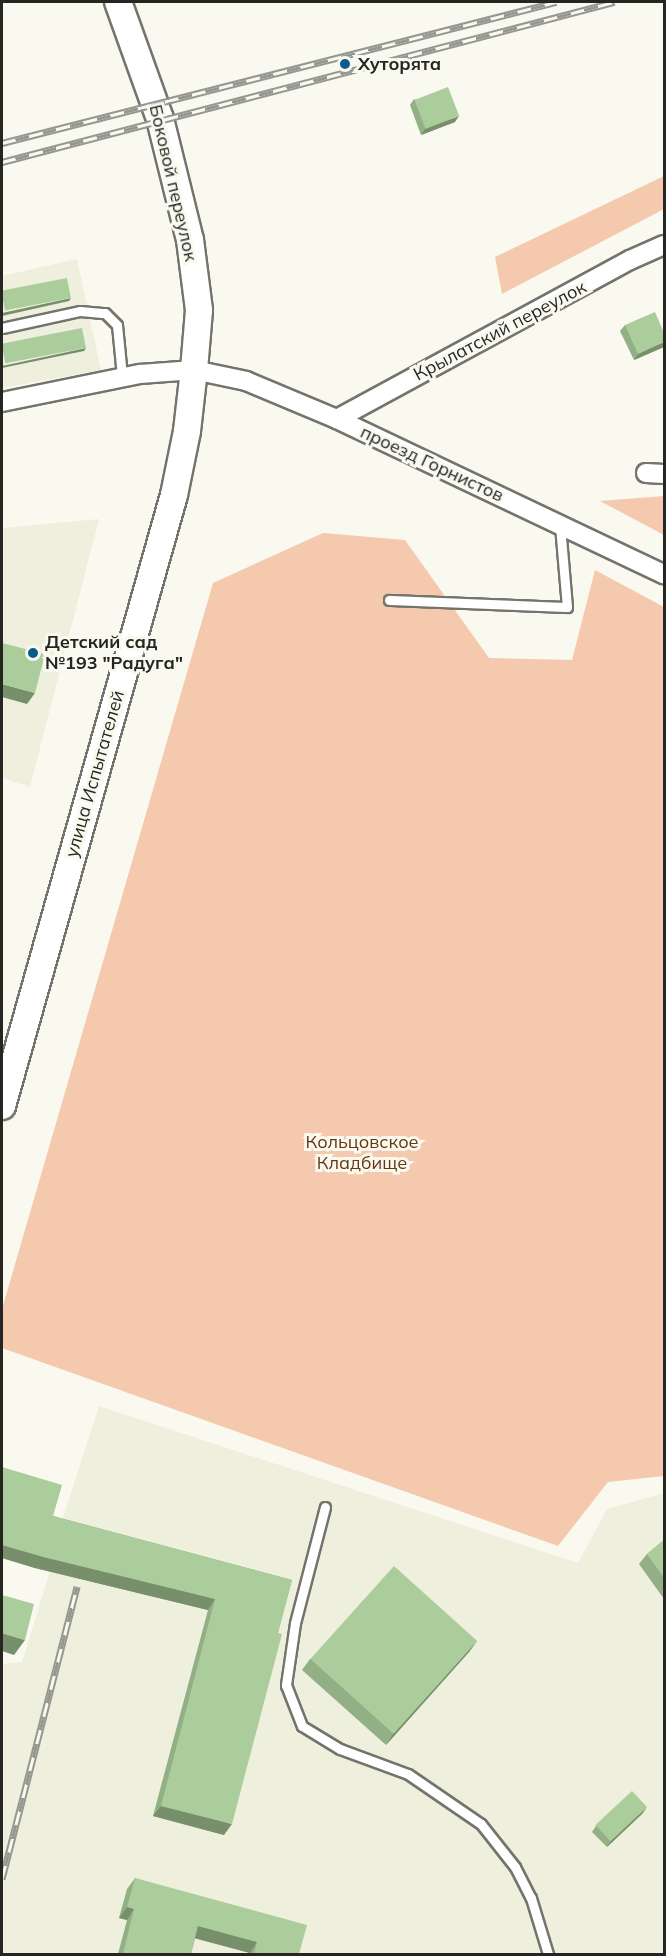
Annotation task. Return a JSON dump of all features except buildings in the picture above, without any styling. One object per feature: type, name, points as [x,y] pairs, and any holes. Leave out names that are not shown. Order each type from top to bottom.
[{"type":"main road","name":"Боковой переулок","points":[[118,2],[160,119],[190,240],[199,310],[195,370]]},
{"type":"main road","name":"улица Испытателей","points":[[2,1106],[174,495],[187,431],[195,370]]},
{"type":"street","name":"Крылатский переулок","points":[[337,419],[630,260],[664,244]]},
{"type":"street","name":"проезд Горнистов","points":[[122,376],[195,370],[246,381],[337,419],[664,574]]},
{"type":"street","points":[[2,402],[122,376]]},
{"type":"lane","points":[[2,328],[80,311],[105,313],[117,325],[122,376]]},
{"type":"lane","points":[[389,600],[567,607],[560,525]]},
{"type":"lane","points":[[325,1507],[295,1623],[286,1685],[302,1726],[340,1749],[408,1774],[481,1824],[515,1867],[531,1898],[548,1954]]},
{"type":"shaded area","points":[[77,259],[101,370],[2,388],[2,276]]},
{"type":"shaded area","name":"Детский сад №193 \"Радуга\"","points":[[99,519],[30,787],[2,778],[2,528]]},
{"type":"shaded area","points":[[99,1406],[578,1563],[607,1509],[664,1493],[664,1954],[2,1954],[2,1664],[22,1662],[50,1571],[59,1530]]},
{"type":"green space","points":[[664,176],[664,209],[502,294],[495,257]]},
{"type":"green space","points":[[664,496],[664,535],[600,501]]},
{"type":"green space","name":"Кольцовское Кладбище","points":[[323,533],[405,540],[489,658],[572,660],[595,570],[664,607],[664,1476],[608,1482],[558,1546],[2,1348],[2,1309],[213,583]]},
{"type":"railway","points":[[2,143],[556,2]]},
{"type":"railway","points":[[2,162],[614,2]]},
{"type":"railway","points":[[2,1879],[77,1586]]},
{"type":"place","name":"Хуторята","points":[[345,64]]},
{"type":"place","name":"Детский сад №193 \"Радуга\"","points":[[33,653]]}]
